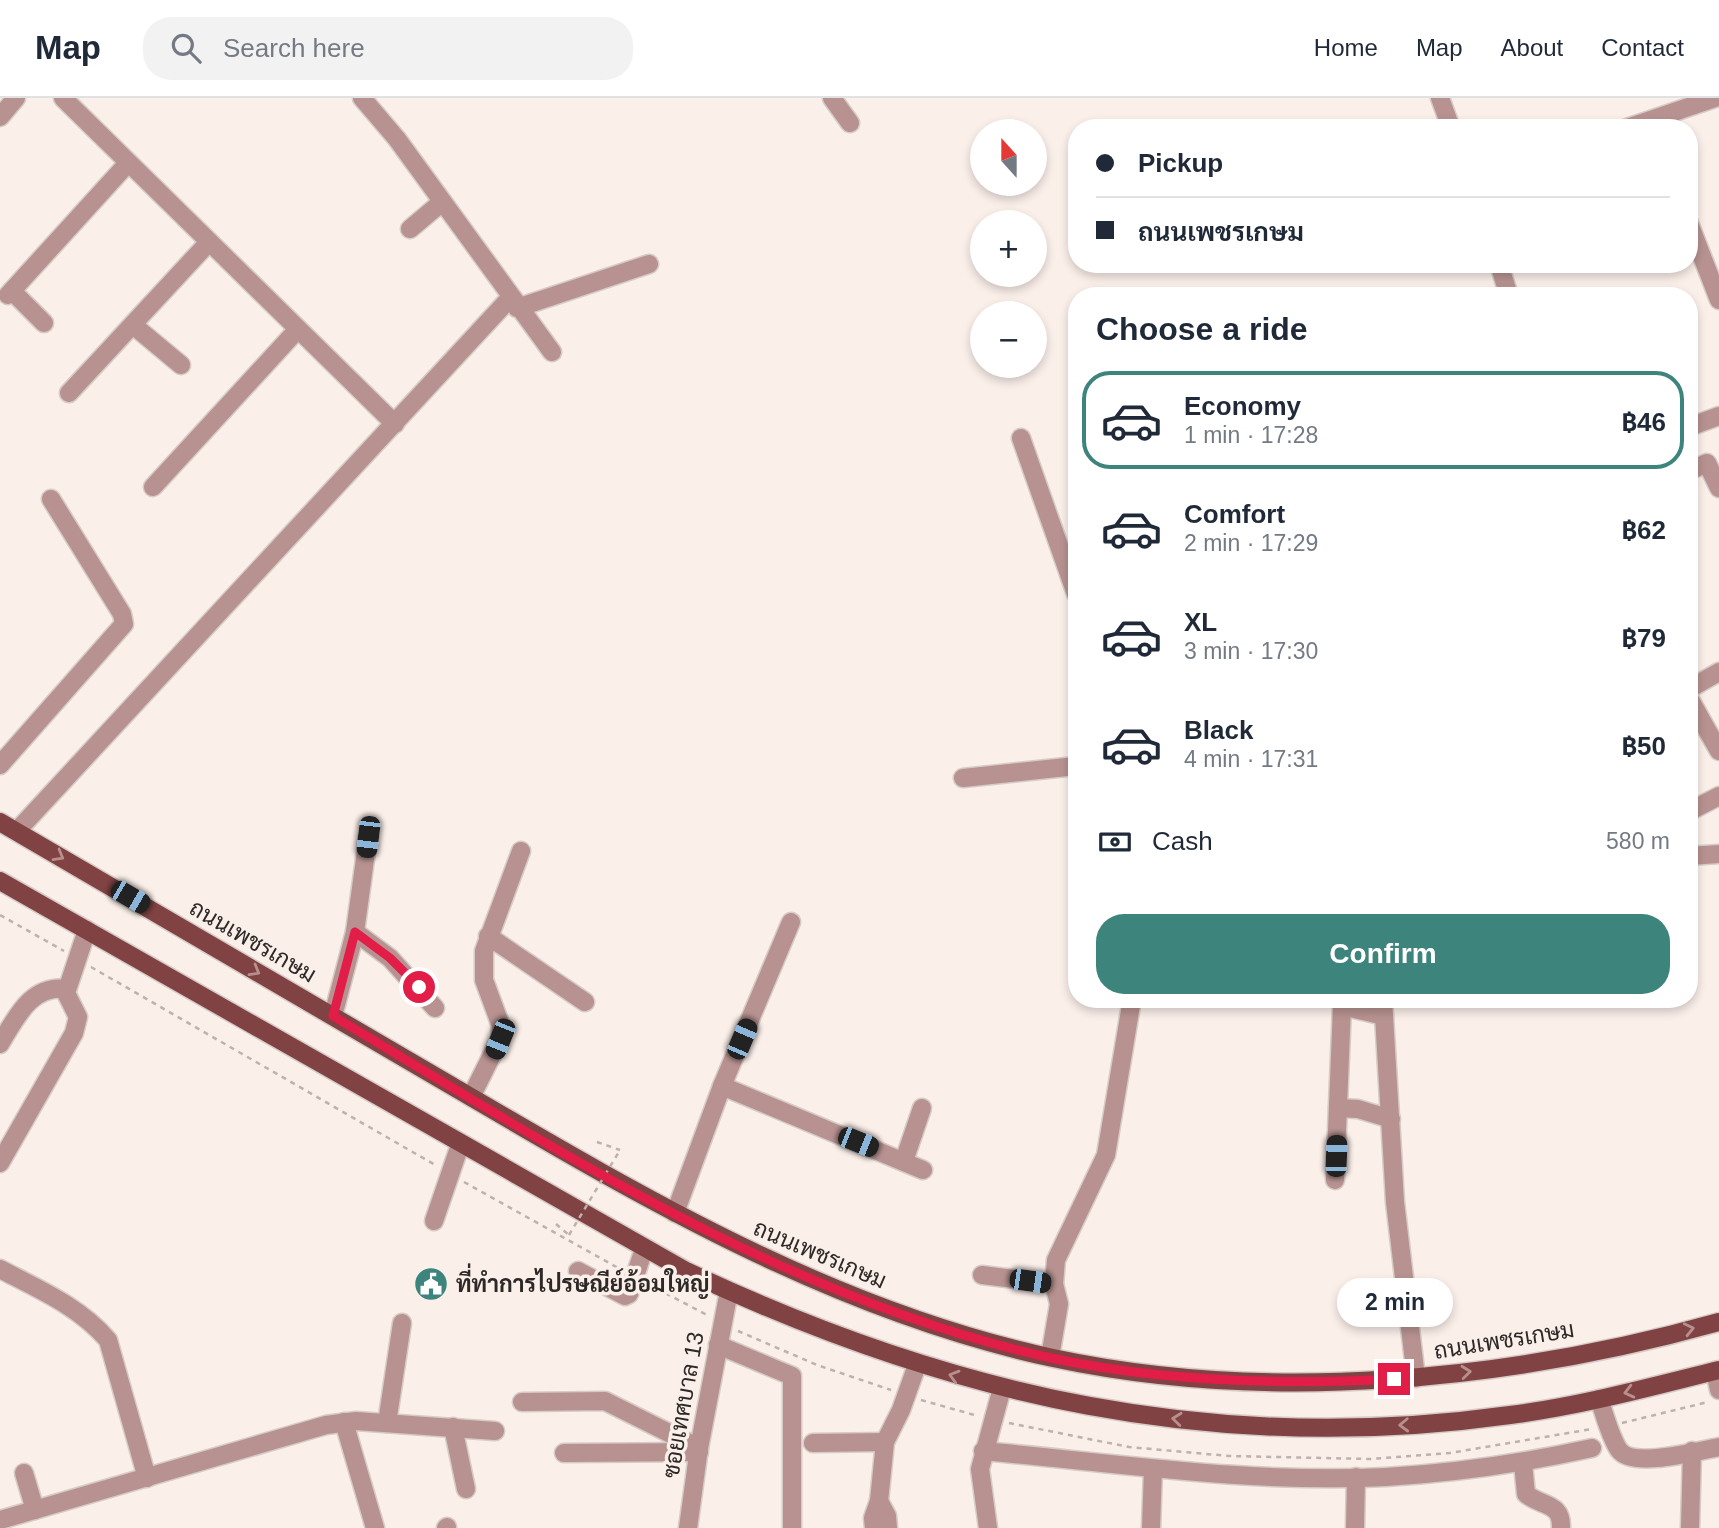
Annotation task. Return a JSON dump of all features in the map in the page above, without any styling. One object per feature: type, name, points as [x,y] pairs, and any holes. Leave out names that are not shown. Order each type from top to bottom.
[{"type":"main road","name":"ถนนเพชรเกษม","points":[[0,822],[674,1213],[806,1278],[876,1306],[1050,1357],[1162,1376],[1350,1381],[1416,1378],[1511,1368],[1719,1322]]},
{"type":"main road","points":[[0,881],[644,1249],[729,1291],[825,1332],[917,1365],[1059,1402],[1169,1419],[1298,1427],[1431,1424],[1511,1415],[1600,1399],[1717,1371]]},
{"type":"street","points":[[0,117],[16,98]]},
{"type":"street","points":[[63,98],[395,424]]},
{"type":"street","points":[[362,98],[397,139],[513,303],[552,352]]},
{"type":"street","points":[[832,98],[850,123]]},
{"type":"street","points":[[1440,98],[1448,119]]},
{"type":"street","points":[[1653,119],[1715,98]]},
{"type":"street","points":[[44,323],[10,293],[128,163]]},
{"type":"street","points":[[410,229],[442,202]]},
{"type":"street","points":[[69,393],[209,242]]},
{"type":"street","points":[[1698,246],[1719,300]]},
{"type":"street","points":[[17,831],[395,424],[513,303],[649,264]]},
{"type":"street","points":[[133,325],[181,365]]},
{"type":"street","points":[[153,487],[298,329]]},
{"type":"street","points":[[1698,424],[1719,416]]},
{"type":"street","points":[[1021,438],[1068,571]]},
{"type":"street","points":[[1713,461],[1719,488]]},
{"type":"street","points":[[1,762],[124,624],[122,614],[51,499]]},
{"type":"street","points":[[1698,684],[1719,672]]},
{"type":"street","points":[[1698,714],[1719,751]]},
{"type":"street","points":[[963,778],[1068,767]]},
{"type":"street","points":[[1698,807],[1719,796]]},
{"type":"street","points":[[333,1016],[355,932],[368,837]]},
{"type":"street","points":[[471,1097],[500,1039],[501,1026],[484,980],[488,936],[521,851]]},
{"type":"street","points":[[1698,855],[1719,854]]},
{"type":"street","points":[[674,1213],[722,1086],[791,922]]},
{"type":"street","points":[[0,1163],[74,1033],[78,1017],[67,989],[87,930]]},
{"type":"street","points":[[355,932],[390,958],[435,1008]]},
{"type":"street","points":[[488,936],[585,1002]]},
{"type":"street","points":[[0,1044],[32,998],[45,990],[67,989]]},
{"type":"street","points":[[1050,1357],[1059,1304],[1054,1284],[1060,1246],[1106,1155],[1130,1008]]},
{"type":"street","points":[[1335,1180],[1342,1008]]},
{"type":"street","points":[[1384,1008],[1395,1202],[1416,1378]]},
{"type":"street","points":[[722,1086],[923,1170]]},
{"type":"street","points":[[904,1161],[922,1108]]},
{"type":"street","points":[[1338,1108],[1358,1108],[1391,1119]]},
{"type":"street","points":[[434,1221],[460,1145]]},
{"type":"street","points":[[578,1271],[625,1296],[629,1294],[644,1249]]},
{"type":"street","points":[[0,1269],[72,1308],[108,1340],[147,1478]]},
{"type":"street","points":[[982,1275],[1054,1284]]},
{"type":"street","name":"ซอยเทศบาล 13","points":[[688,1528],[699,1450],[729,1291]]},
{"type":"street","points":[[387,1423],[402,1323]]},
{"type":"street","points":[[718,1345],[792,1376],[792,1528]]},
{"type":"street","points":[[874,1528],[873,1518],[879,1501],[885,1442],[901,1410],[917,1365]]},
{"type":"street","points":[[1717,1371],[1719,1390]]},
{"type":"street","points":[[988,1528],[980,1481],[983,1451],[1002,1388]]},
{"type":"street","points":[[1600,1399],[1619,1450],[1627,1458],[1641,1460],[1719,1447]]},
{"type":"street","points":[[523,1402],[605,1401],[699,1450]]},
{"type":"street","points":[[344,1422],[375,1528]]},
{"type":"street","points":[[0,1520],[326,1425],[344,1422],[387,1423],[495,1431]]},
{"type":"street","points":[[453,1427],[466,1489]]},
{"type":"street","points":[[813,1443],[885,1442]]},
{"type":"street","points":[[983,1451],[1153,1469],[1356,1477],[1523,1464],[1591,1448]]},
{"type":"street","points":[[564,1453],[699,1450]]},
{"type":"street","points":[[1690,1528],[1692,1451]]},
{"type":"street","points":[[1523,1464],[1526,1494],[1554,1506],[1561,1518],[1561,1528]]},
{"type":"street","points":[[1151,1528],[1153,1469]]},
{"type":"street","points":[[24,1474],[36,1510]]},
{"type":"street","points":[[1355,1528],[1356,1477]]},
{"type":"street","points":[[879,1501],[887,1516],[888,1528]]},
{"type":"path","points":[[0,915],[450,1174],[708,1315]]},
{"type":"path","points":[[556,1224],[569,1235],[620,1150],[597,1142]]},
{"type":"place","name":"ที่ทำการไปรษณีย์อ้อมใหญ่","points":[[431,1284]]},
{"type":"route","points":[[419,987],[375,945],[355,932],[333,1016],[552,1145],[674,1213],[806,1278],[876,1306],[943,1328],[1090,1365],[1162,1376],[1244,1380],[1394,1379]]}]
